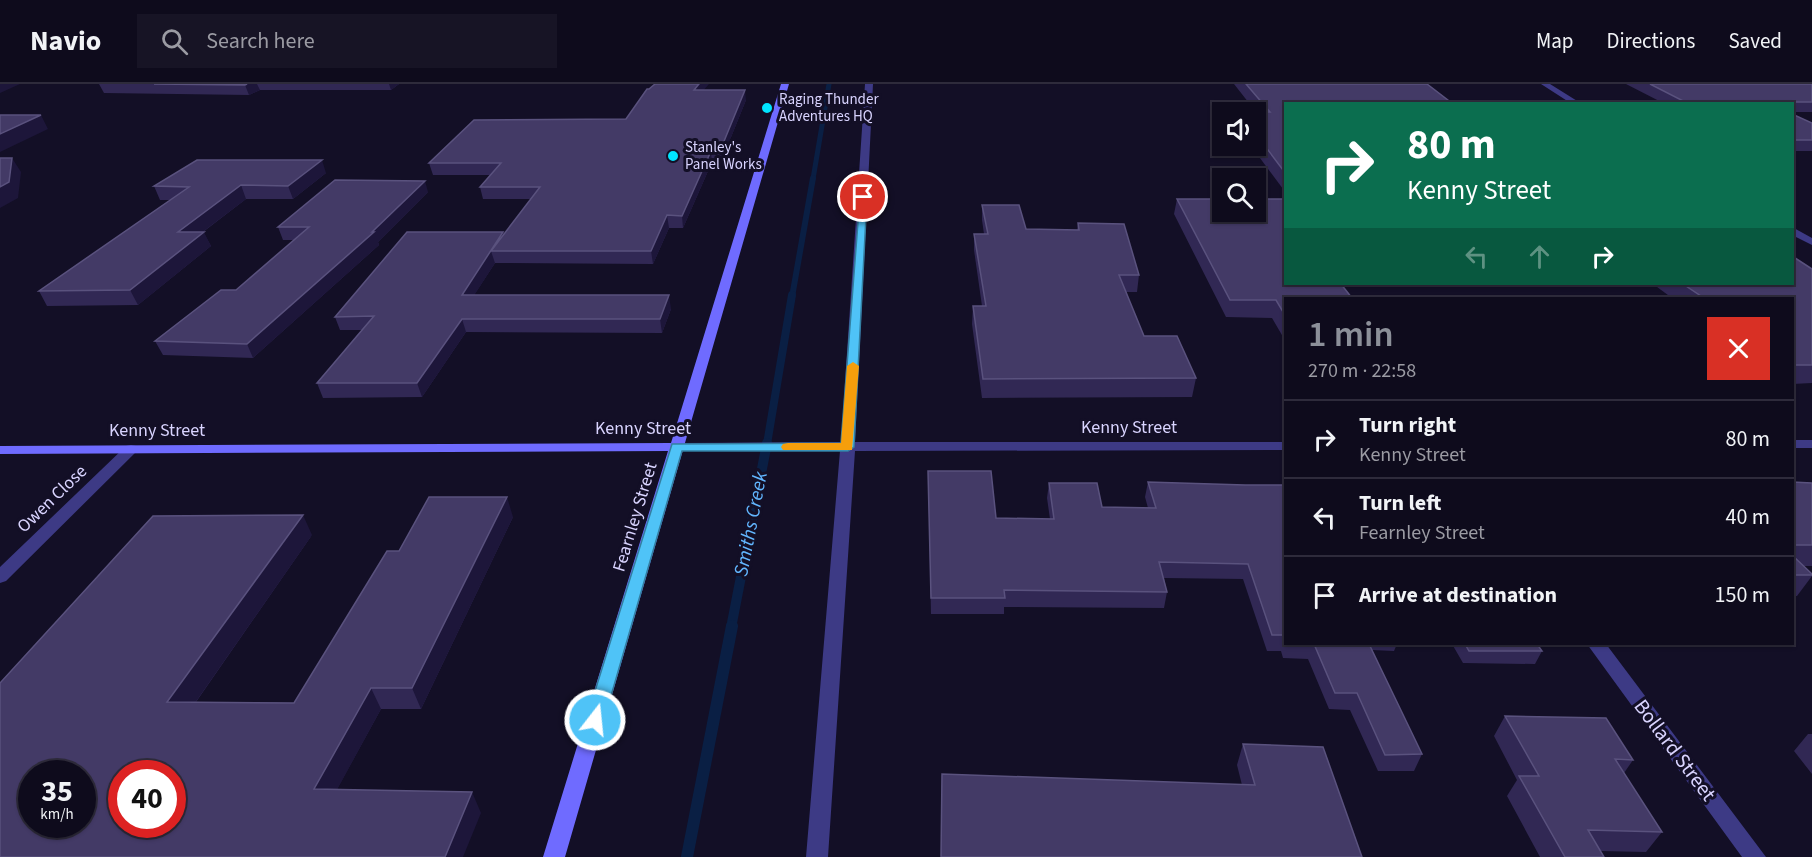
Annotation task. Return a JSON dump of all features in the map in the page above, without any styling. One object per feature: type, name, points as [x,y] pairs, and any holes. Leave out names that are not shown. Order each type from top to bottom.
[{"type":"street","name":"Fearnley Street","points":[[555,857],[785,84]]},
{"type":"street","points":[[817,857],[848,447],[869,84]]},
{"type":"street","points":[[1545,84],[1575,102]]},
{"type":"street","points":[[1794,231],[1812,242]]},
{"type":"street","points":[[1794,444],[1812,444]]},
{"type":"street","name":"Kenny Street","points":[[0,450],[1284,446]]},
{"type":"street","name":"Owen Close","points":[[0,577],[131,449]]},
{"type":"street","name":"Bollard Street","points":[[1597,645],[1755,857]]},
{"type":"building","points":[[154,84],[247,84],[245,85]]},
{"type":"building","points":[[655,84],[699,84],[694,90],[745,90],[720,151],[711,151],[682,216],[667,215],[651,251],[491,251],[540,187],[480,187],[501,163],[429,163],[474,120],[626,119],[647,89]]},
{"type":"building","points":[[1246,84],[1427,84],[1450,102],[1284,102],[1284,171],[1266,147],[1266,112],[1270,112],[1266,107],[1266,102],[1261,102]]},
{"type":"building","points":[[1650,84],[1812,84],[1812,102],[1685,102]]},
{"type":"building","points":[[0,115],[41,115],[0,134]]},
{"type":"building","points":[[1794,115],[1812,123],[1812,140],[1794,140]]},
{"type":"building","points":[[0,158],[12,158],[9,182],[0,187]]},
{"type":"building","points":[[197,160],[322,160],[288,186],[241,185],[178,232],[204,232],[130,290],[39,291],[189,187],[154,186]]},
{"type":"building","points":[[335,180],[425,181],[372,232],[374,232],[247,344],[155,341],[221,290],[236,290],[309,227],[278,227]]},
{"type":"building","points":[[1177,199],[1212,199],[1212,222],[1266,222],[1266,199],[1284,199],[1284,285],[1342,285],[1351,297],[1284,297],[1284,314],[1276,300],[1230,300]]},
{"type":"building","points":[[982,205],[1019,205],[1026,229],[1079,230],[1078,223],[1124,224],[1139,275],[1119,275],[1144,336],[1177,336],[1196,378],[983,379],[973,306],[986,306],[974,234],[988,234]]},
{"type":"building","points":[[407,232],[503,232],[462,295],[669,295],[660,319],[462,319],[417,383],[317,383],[374,316],[335,317]]},
{"type":"building","points":[[1794,257],[1812,269],[1812,365],[1794,365],[1794,297],[1702,297],[1684,285],[1794,285]]},
{"type":"building","points":[[928,471],[991,471],[996,518],[1054,519],[1049,483],[1097,483],[1102,507],[1156,508],[1148,482],[1284,485],[1284,635],[1272,635],[1248,564],[1159,562],[1167,592],[1004,590],[1005,598],[931,598]]},
{"type":"building","points":[[1794,482],[1812,483],[1812,545],[1794,545]]},
{"type":"building","points":[[429,497],[507,497],[412,688],[371,688],[314,789],[472,792],[445,857],[0,857],[0,683],[153,516],[303,515],[167,702],[294,703],[387,551],[399,551]]},
{"type":"building","points":[[1794,557],[1812,574],[1794,575]]},
{"type":"building","points":[[1314,645],[1369,645],[1422,754],[1385,755],[1357,693],[1335,693]]},
{"type":"building","points":[[1466,645],[1538,645],[1542,651],[1469,651]]},
{"type":"building","points":[[1505,716],[1606,718],[1633,760],[1615,759],[1662,832],[1588,830],[1604,857],[1565,857],[1519,776],[1539,776]]},
{"type":"building","points":[[1243,744],[1323,747],[1362,857],[941,857],[942,774],[1255,785]]},
{"type":"waterway","name":"Smiths Creek","points":[[813,179],[829,84]]},
{"type":"waterway","name":"Smiths Creek","points":[[792,297],[813,178]]},
{"type":"waterway","name":"Smiths Creek","points":[[767,444],[792,295]]},
{"type":"waterway","name":"Smiths Creek","points":[[731,628],[767,443]]},
{"type":"waterway","name":"Smiths Creek","points":[[687,857],[732,626]]},
{"type":"slow traffic","points":[[788,447],[848,447],[853,366]]},
{"type":"place","name":"Raging Thunder Adventures HQ","points":[[767,108]]},
{"type":"place","name":"Stanley's Panel Works","points":[[673,156]]},
{"type":"route","points":[[595,720],[676,447],[848,447],[863,197]]}]
